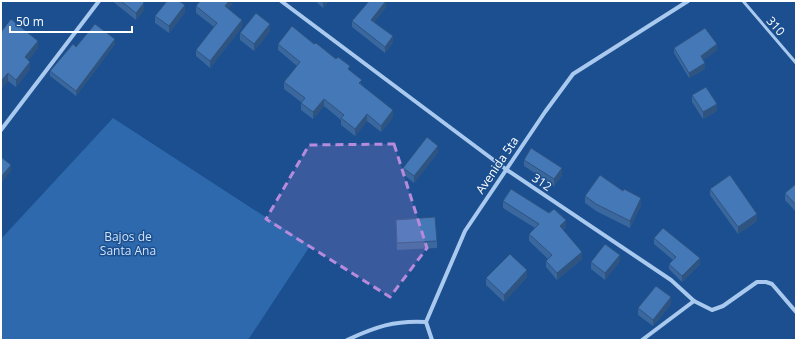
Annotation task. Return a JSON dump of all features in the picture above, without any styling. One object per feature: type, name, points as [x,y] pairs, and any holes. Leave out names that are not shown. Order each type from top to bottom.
[{"type":"street","points":[[1,130],[99,1]]},
{"type":"street","name":"312","points":[[281,1],[507,170],[671,280],[694,301],[712,310],[723,306],[756,282],[766,282],[772,284],[796,312]]},
{"type":"street","name":"Avenida 5ta","points":[[426,322],[465,231],[545,112],[573,74],[688,1]]},
{"type":"street","points":[[642,340],[694,301]]},
{"type":"street","points":[[347,340],[378,326],[414,321],[426,322],[432,340]]},
{"type":"lane","name":"310","points":[[743,1],[796,63]]},
{"type":"highlighted area","points":[[394,144],[427,248],[390,297],[266,219],[309,145]]},
{"type":"green space","name":"Bajos de Santa Ana","points":[[113,118],[310,246],[248,340],[1,340],[1,239]]},
{"type":"building","points":[[121,1],[142,1],[144,3],[136,13]]},
{"type":"building","points":[[167,1],[179,1],[185,5],[169,26],[155,16]]},
{"type":"building","points":[[200,1],[229,1],[225,6],[242,20],[210,61],[196,50],[217,23],[196,6]]},
{"type":"building","points":[[369,1],[386,1],[371,20],[393,36],[385,47],[352,21]]},
{"type":"building","points":[[256,13],[270,24],[254,44],[240,33]]},
{"type":"building","points":[[11,19],[38,41],[25,57],[30,62],[16,80],[8,73],[1,81],[1,32]]},
{"type":"building","points":[[95,24],[115,39],[76,91],[50,71],[73,44],[76,47]]},
{"type":"building","points":[[292,26],[314,44],[316,43],[336,59],[338,57],[350,66],[348,69],[362,80],[359,83],[393,110],[381,126],[367,114],[355,129],[341,118],[344,115],[324,99],[313,112],[301,103],[305,98],[284,82],[300,62],[278,44]]},
{"type":"building","points":[[705,28],[717,44],[701,56],[705,63],[689,73],[674,48]]},
{"type":"building","points":[[706,87],[717,104],[703,112],[692,95]]},
{"type":"building","points":[[427,137],[438,146],[414,176],[403,168]]},
{"type":"building","points":[[531,148],[562,168],[554,179],[524,160]]},
{"type":"building","points":[[1,157],[11,165],[1,177]]},
{"type":"building","points":[[600,175],[623,191],[624,189],[641,198],[630,221],[596,204],[585,196]]},
{"type":"building","points":[[730,175],[757,214],[738,227],[710,189]]},
{"type":"building","points":[[796,184],[796,205],[785,193]]},
{"type":"building","points":[[511,189],[549,213],[554,209],[566,220],[560,226],[582,252],[557,273],[546,261],[552,255],[529,234],[539,224],[503,201]]},
{"type":"building","points":[[435,217],[437,241],[397,243],[396,220]]},
{"type":"building","points":[[663,228],[700,258],[682,276],[669,264],[676,257],[654,238]]},
{"type":"building","points":[[605,244],[620,255],[605,273],[591,262]]},
{"type":"building","points":[[510,254],[527,270],[504,295],[486,278]]},
{"type":"building","points":[[656,286],[671,297],[653,320],[638,308]]}]
